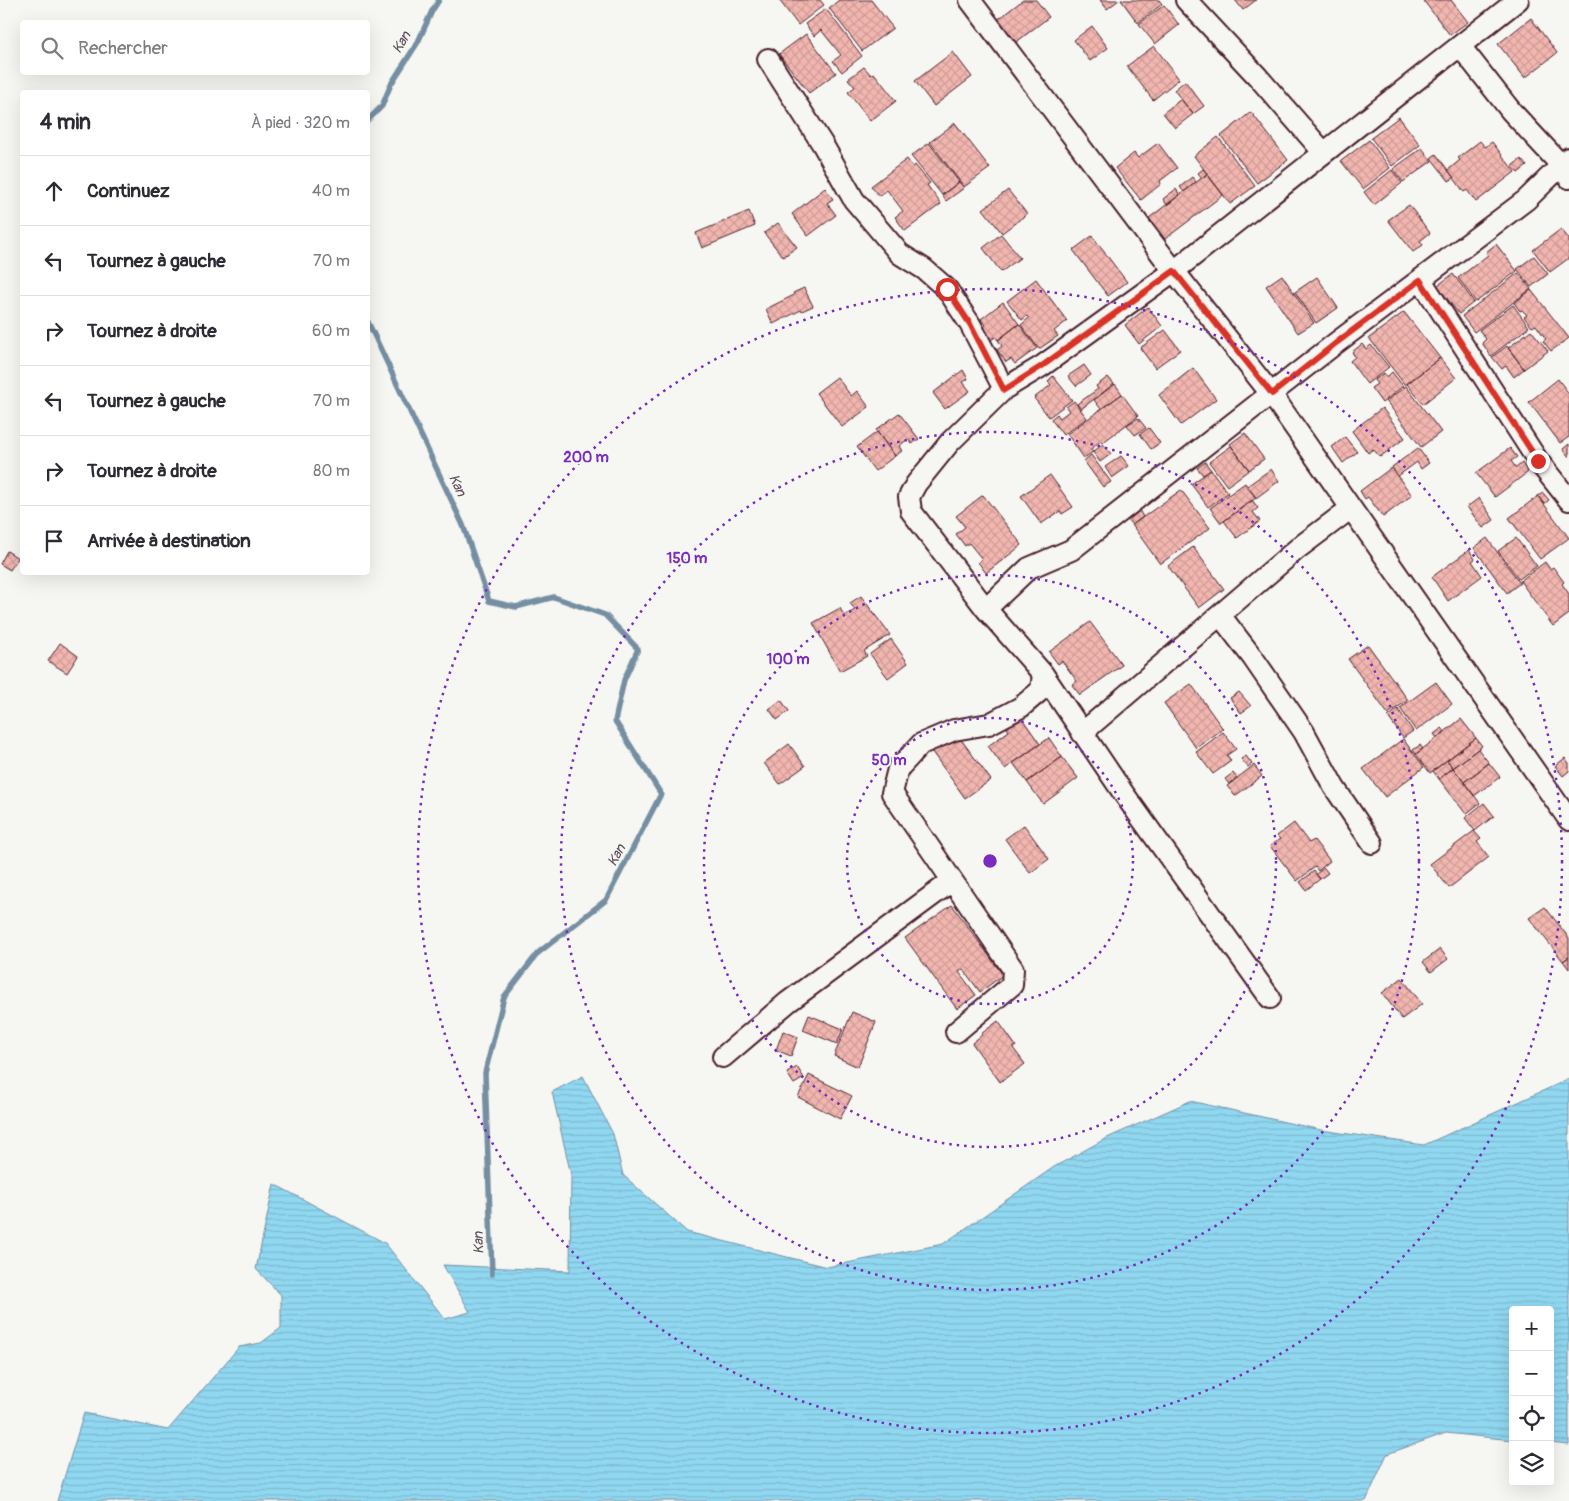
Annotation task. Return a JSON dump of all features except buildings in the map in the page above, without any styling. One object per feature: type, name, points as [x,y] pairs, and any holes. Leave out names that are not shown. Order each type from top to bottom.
[{"type":"street","points":[[970,0],[1174,271],[1272,394],[1350,509],[1569,820]]},
{"type":"street","points":[[1186,0],[1258,77],[1324,153]]},
{"type":"street","points":[[1270,998],[1082,733],[1043,674],[986,609],[911,511],[909,497],[916,484],[950,442],[1004,390],[1042,366],[1174,271],[1518,0]]},
{"type":"street","points":[[986,609],[1029,568],[1071,550],[1336,343],[1526,200],[1566,167],[1511,111],[1460,46]]},
{"type":"street","points":[[768,59],[854,200],[900,254],[924,269],[947,289],[970,324],[1004,390]]},
{"type":"street","points":[[1420,280],[1538,461],[1569,500]]},
{"type":"street","points":[[1082,733],[1297,549],[1350,509]]},
{"type":"street","points":[[1220,615],[1253,658],[1304,732],[1334,787],[1372,843]]},
{"type":"street","points":[[956,1032],[1012,986],[1013,969],[892,793],[898,769],[921,744],[954,730],[990,724],[1021,707],[1041,690],[1043,674]]},
{"type":"street","points":[[723,1057],[788,1002],[952,881]]},
{"type":"water","points":[[583,1076],[613,1134],[623,1175],[687,1232],[827,1267],[943,1244],[1054,1167],[1105,1139],[1190,1101],[1321,1130],[1424,1145],[1569,1079],[1569,1445],[1554,1443],[1554,1306],[1509,1306],[1509,1440],[1446,1433],[1387,1454],[1366,1501],[57,1501],[84,1413],[168,1430],[239,1347],[261,1343],[281,1328],[281,1295],[256,1269],[274,1184],[385,1243],[445,1319],[470,1312],[443,1265],[570,1271],[571,1175],[552,1092]]},
{"type":"waterway","name":"Kan","points":[[370,118],[382,106],[391,84],[418,42],[439,0]]},
{"type":"waterway","name":"Kan","points":[[370,326],[463,525],[489,601],[516,607],[554,597],[605,615],[638,649],[624,680],[615,721],[661,794],[606,900],[538,953],[504,997],[485,1073],[492,1274]]},
{"type":"route","points":[[947,289],[970,324],[1004,390],[1042,366],[1174,271],[1272,394],[1420,280],[1538,461]]}]
